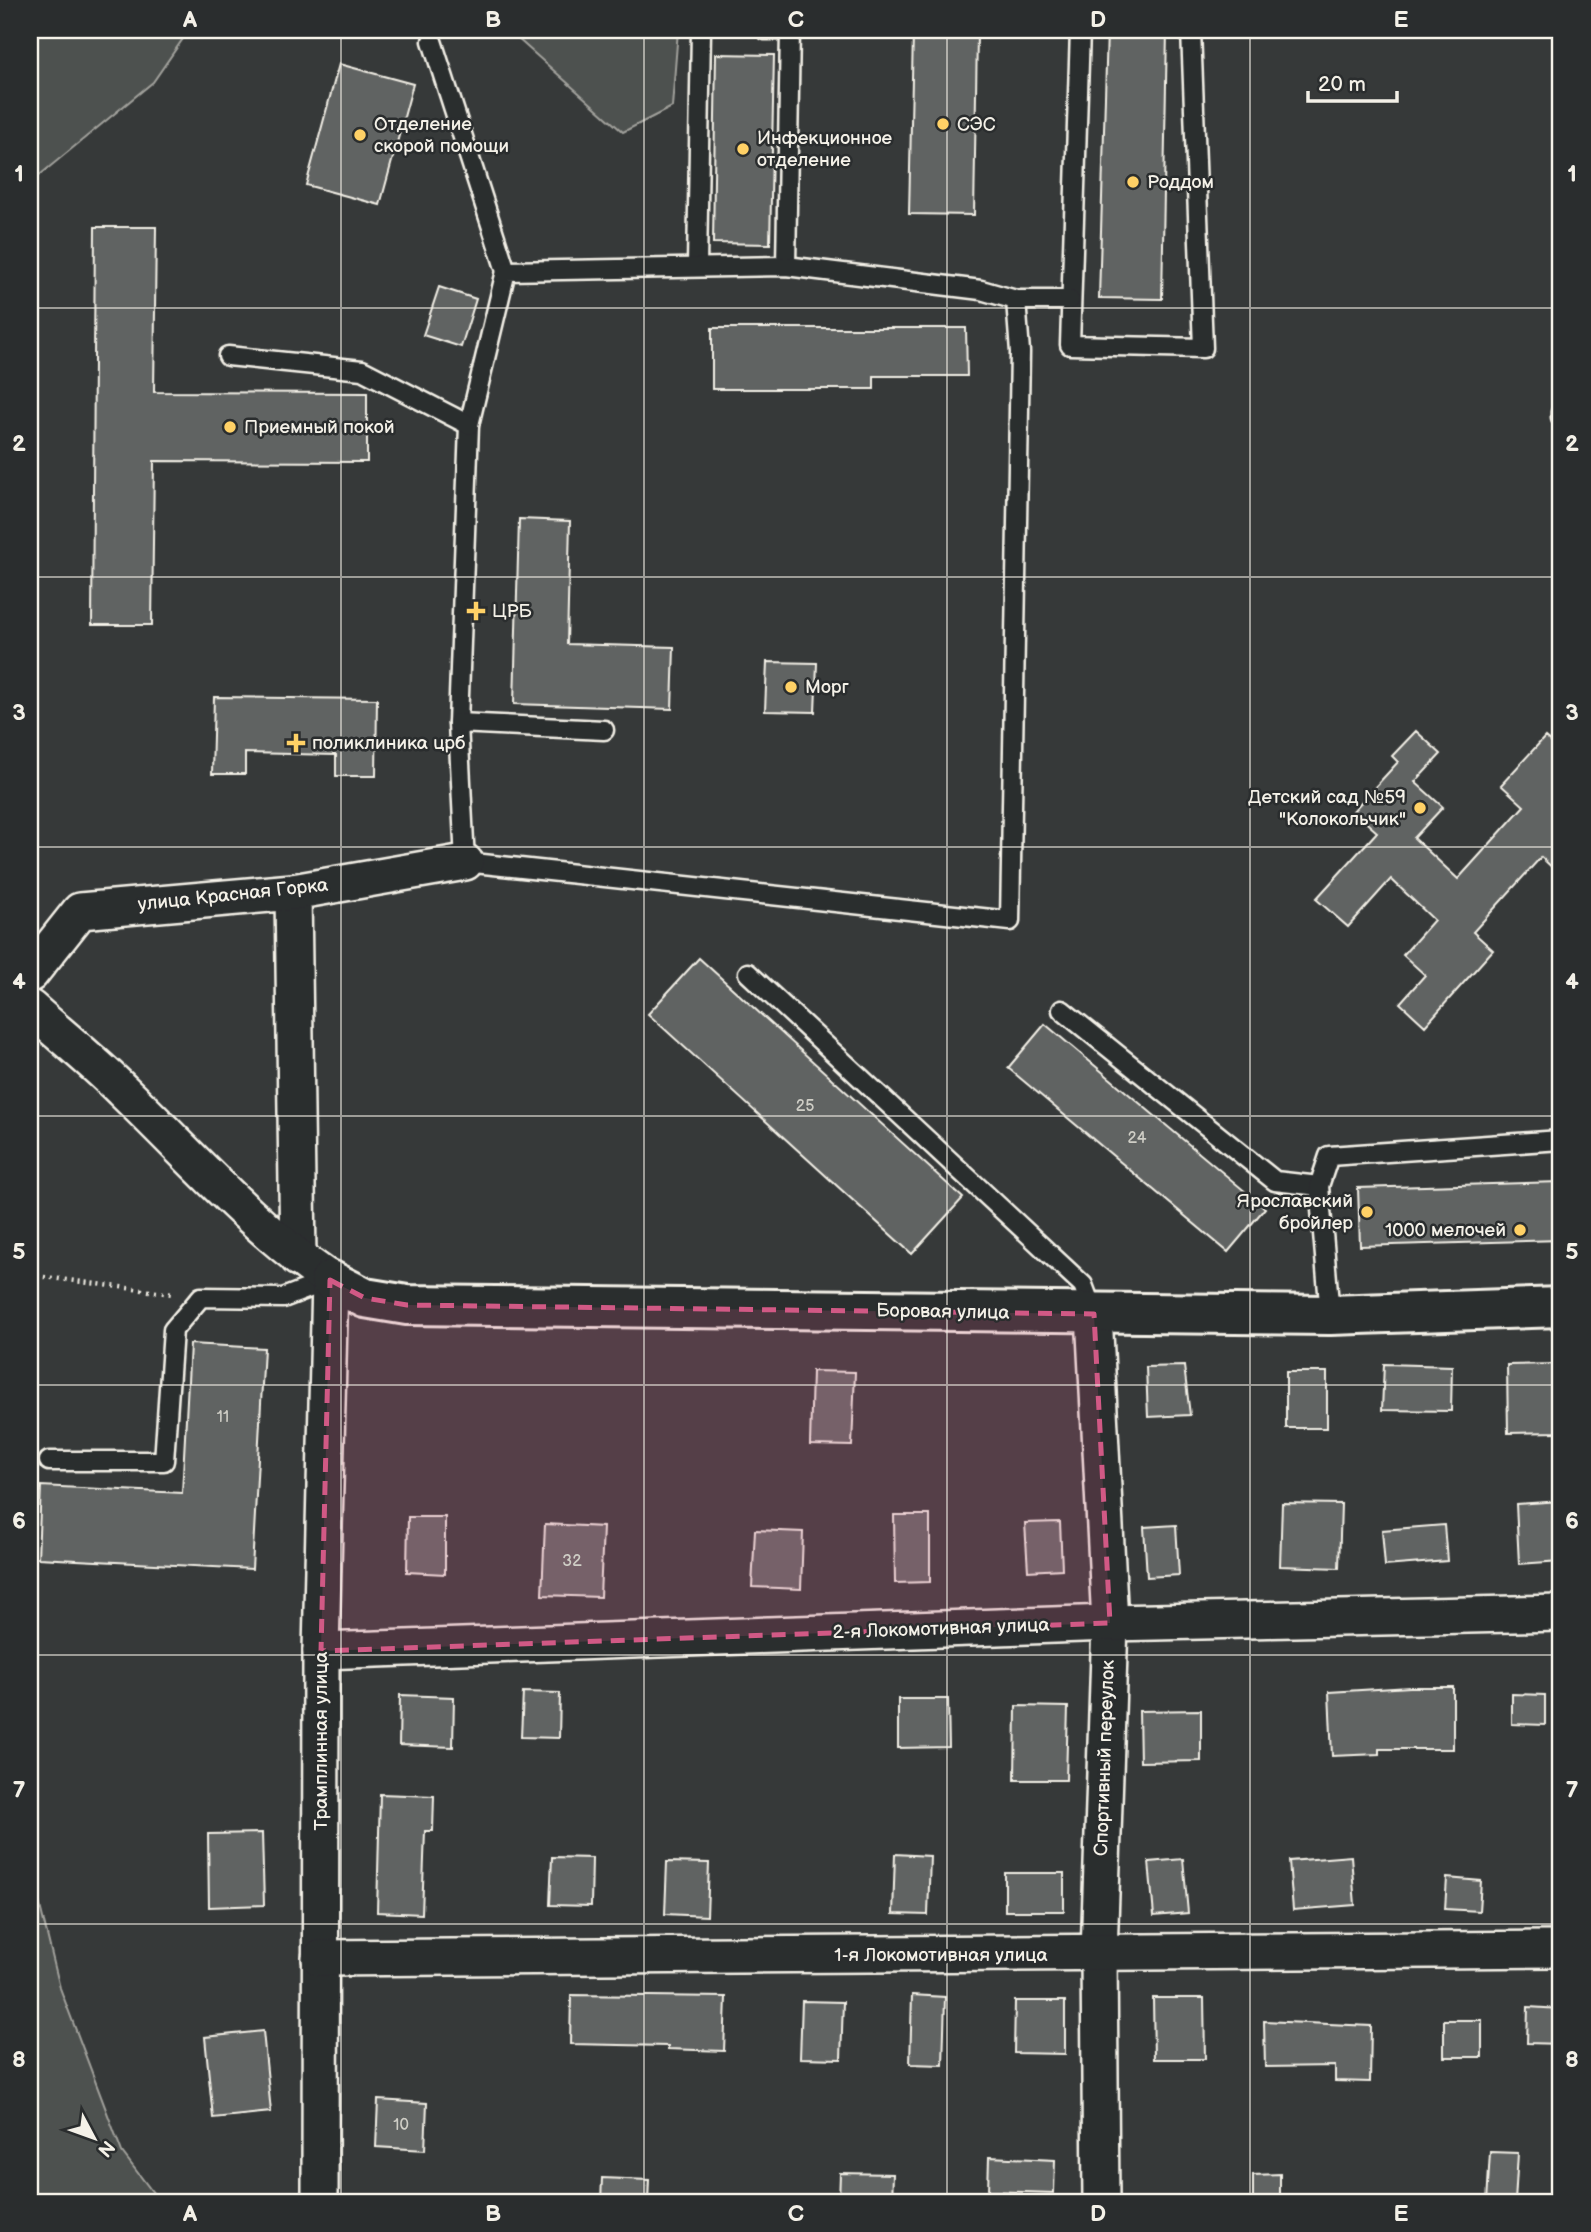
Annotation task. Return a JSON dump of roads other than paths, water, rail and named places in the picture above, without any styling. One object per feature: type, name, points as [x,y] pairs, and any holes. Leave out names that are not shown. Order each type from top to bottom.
[{"type":"street","name":"улица Красная Горка","points":[[30,974],[80,911],[293,892],[465,862]]},
{"type":"street","points":[[293,892],[298,1258]]},
{"type":"street","points":[[30,1009],[121,1088],[211,1181],[298,1258],[330,1280]]},
{"type":"street","name":"Боровая улица","points":[[330,1280],[365,1298],[407,1305],[1330,1315],[1561,1307]]},
{"type":"street","name":"Трамплинная улица","points":[[320,2202],[321,1651],[330,1280]]},
{"type":"street","name":"Спортивный переулок","points":[[1094,1314],[1110,1623],[1099,1954],[1101,2202]]},
{"type":"street","name":"2-я Локомотивная улица","points":[[321,1651],[1110,1623],[1561,1613]]},
{"type":"street","name":"1-я Локомотивная улица","points":[[320,1958],[1099,1954],[1561,1948]]},
{"type":"lane","points":[[697,266],[701,30]]},
{"type":"lane","points":[[766,30],[790,30],[786,266]]},
{"type":"lane","points":[[1080,30],[1070,345],[1203,348],[1191,30]]},
{"type":"lane","points":[[432,41],[506,271],[469,425],[458,723],[465,862],[1010,921],[1020,352],[1016,300]]},
{"type":"lane","points":[[506,271],[786,266],[981,290],[1016,300],[1070,300]]},
{"type":"lane","points":[[228,356],[362,370],[469,425]]},
{"type":"lane","points":[[458,723],[604,730]]},
{"type":"lane","points":[[748,972],[1083,1285],[1094,1314]]},
{"type":"lane","points":[[1062,1010],[1275,1181],[1319,1186]]},
{"type":"lane","points":[[1330,1315],[1319,1186],[1329,1156],[1561,1140]]},
{"type":"lane","points":[[49,1461],[164,1461],[173,1330],[201,1297],[282,1298],[330,1280]]},
{"type":"place","name":"СЭС","points":[[943,124]]},
{"type":"place","name":"Отделение скорой помощи","points":[[360,135]]},
{"type":"place","name":"Инфекционное отделение","points":[[743,149]]},
{"type":"place","name":"Роддом","points":[[1133,182]]},
{"type":"place","name":"Приемный покой","points":[[230,427]]},
{"type":"place","name":"ЦРБ","points":[[476,611]]},
{"type":"place","name":"Морг","points":[[791,687]]},
{"type":"place","name":"поликлиника црб","points":[[296,743]]},
{"type":"place","name":"Детский сад №59 \"Колокольчик\"","points":[[1420,808]]},
{"type":"place","name":"Ярославский бройлер","points":[[1367,1212]]},
{"type":"place","name":"1000 мелочей","points":[[1520,1230]]}]
